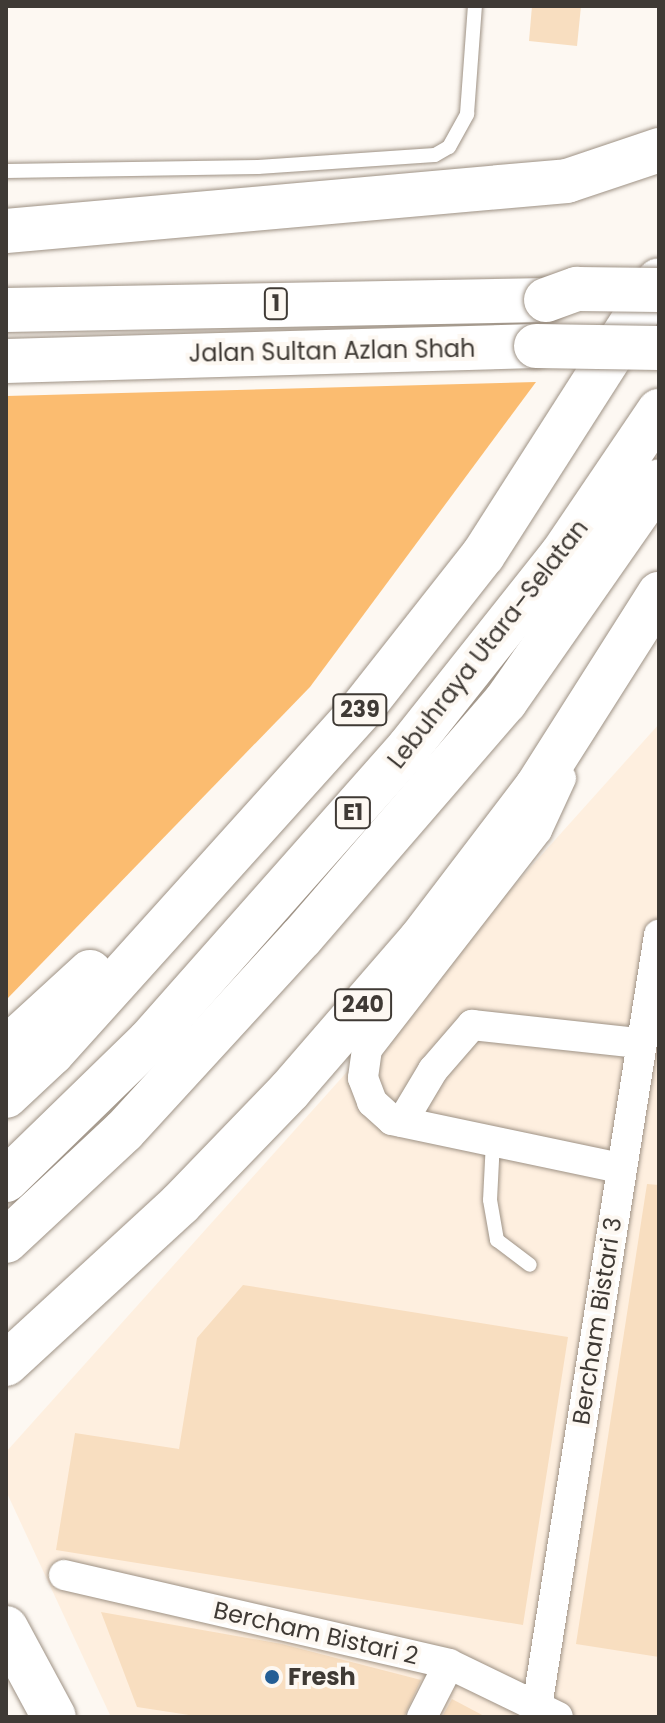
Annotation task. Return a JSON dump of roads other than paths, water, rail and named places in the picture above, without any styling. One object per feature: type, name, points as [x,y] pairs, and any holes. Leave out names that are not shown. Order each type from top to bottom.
[{"type":"main road","points":[[6,231],[418,178],[567,181],[659,150]]},
{"type":"main road","name":"239","points":[[6,1096],[52,1053],[364,706],[483,555],[659,280]]},
{"type":"main road","name":"Jalan Sultan Azlan Shah","points":[[6,310],[546,300],[577,289],[659,290]]},
{"type":"main road","points":[[546,300],[578,307],[659,307]]},
{"type":"main road","name":"Jalan Sultan Azlan Shah","points":[[6,361],[536,346],[659,348]]},
{"type":"main road","name":"Lebuhraya Utara–Selatan","points":[[6,1180],[149,1041],[389,771],[562,554],[659,411]]},
{"type":"main road","name":"Lebuhraya Utara–Selatan","points":[[6,1241],[135,1120],[302,937],[495,713],[659,481]]},
{"type":"main road","name":"240","points":[[6,1364],[180,1204],[290,1090],[420,940],[536,788],[659,594]]},
{"type":"main road","points":[[6,1049],[77,985],[269,786],[364,706]]},
{"type":"main road","points":[[6,1628],[54,1717]]},
{"type":"main road","points":[[6,1679],[23,1717]]},
{"type":"street","points":[[608,678],[537,830],[367,1049],[363,1078],[372,1102],[402,1122],[620,1168]]},
{"type":"street","name":"Bercham Bistari 3","points":[[548,1712],[620,1168],[659,935]]},
{"type":"street","points":[[402,1122],[433,1070],[472,1025],[639,1043]]},
{"type":"street","name":"Bercham Bistari 2","points":[[64,1575],[449,1664],[548,1712]]},
{"type":"street","points":[[422,1717],[449,1664]]},
{"type":"lane","points":[[6,171],[418,178],[449,147],[467,114],[475,6]]},
{"type":"lane","points":[[493,1141],[490,1200],[497,1240],[530,1265]]},
{"type":"place","name":"Fresh","points":[[272,1677]]}]
